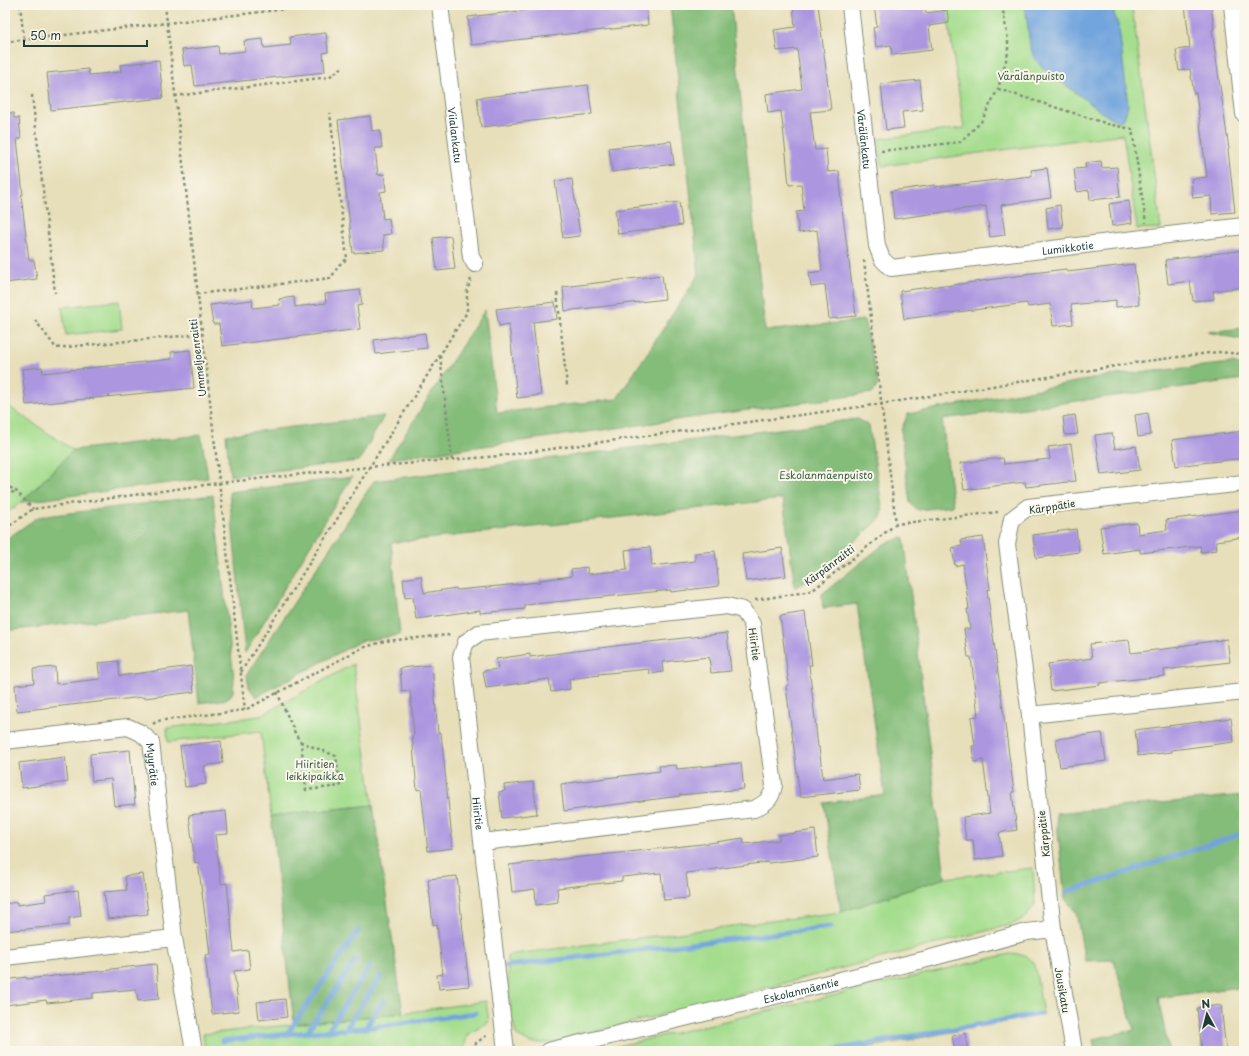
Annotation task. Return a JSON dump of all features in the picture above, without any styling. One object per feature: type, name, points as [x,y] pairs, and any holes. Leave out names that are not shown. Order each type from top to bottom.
[{"type":"street","name":"Viialankatu","points":[[440,5],[471,257],[475,264]]},
{"type":"street","name":"Värälänkatu","points":[[850,5],[877,246],[882,259],[891,268]]},
{"type":"street","points":[[1232,5],[1244,114]]},
{"type":"street","name":"Lumikkotie","points":[[891,268],[1244,226]]},
{"type":"street","name":"Kärppätie","points":[[1052,928],[1030,715],[1007,544],[1012,518],[1028,507],[1244,483]]},
{"type":"street","points":[[466,642],[479,633],[727,606],[743,610]]},
{"type":"street","name":"Hiiritie","points":[[483,842],[754,809],[766,804],[773,794],[774,785],[752,624],[743,610]]},
{"type":"street","name":"Hiiritie","points":[[466,642],[461,657],[506,1051]]},
{"type":"street","points":[[1030,715],[1244,692]]},
{"type":"street","name":"Myyrätie","points":[[5,741],[128,727],[141,733],[151,742],[174,938],[194,1051]]},
{"type":"street","name":"Eskolanmäentie","points":[[548,1051],[927,959],[1027,932],[1052,928]]},
{"type":"street","name":"Jousikatu","points":[[1052,928],[1074,1051]]},
{"type":"street","points":[[5,957],[174,938]]},
{"type":"path","points":[[20,5],[24,39]]},
{"type":"path","name":"Ummeljoenraitti","points":[[165,5],[245,710]]},
{"type":"path","points":[[5,42],[320,5]]},
{"type":"path","points":[[866,153],[960,142],[981,122],[998,89],[1008,53],[1008,40],[1002,5]]},
{"type":"path","points":[[175,96],[329,77],[343,67]]},
{"type":"path","points":[[998,89],[1108,124],[1132,129],[1149,238]]},
{"type":"path","points":[[32,95],[55,293]]},
{"type":"path","points":[[197,294],[331,278],[339,264],[347,259],[330,114]]},
{"type":"path","points":[[863,256],[896,524],[998,512],[1012,518]]},
{"type":"path","points":[[240,673],[467,312],[468,291],[475,264]]},
{"type":"path","points":[[557,293],[567,386]]},
{"type":"path","points":[[35,320],[56,348],[202,334]]},
{"type":"path","points":[[5,529],[33,509],[219,483],[369,467],[499,456],[882,404],[1147,361],[1217,352],[1244,354]]},
{"type":"path","points":[[440,356],[452,460]]},
{"type":"path","points":[[5,484],[17,492],[33,509]]},
{"type":"path","points":[[5,493],[17,492]]},
{"type":"path","name":"Kärpänraitti","points":[[743,610],[753,600],[812,590],[896,524]]},
{"type":"path","points":[[141,733],[157,721],[245,710],[362,648],[385,641],[448,635],[466,642]]},
{"type":"path","points":[[277,692],[300,742],[306,790],[340,786],[336,756],[300,742]]},
{"type":"path","points":[[475,1051],[476,1043],[487,1035],[504,1031]]},
{"type":"green space","points":[[670,5],[731,5],[765,331],[864,320],[878,384],[873,393],[389,459],[485,310],[497,413],[617,399],[699,274]]},
{"type":"green space","name":"Värälänpuisto","points":[[946,5],[1132,5],[1161,228],[1137,229],[1123,134],[882,166],[879,139],[964,128]]},
{"type":"green space","points":[[119,301],[122,329],[66,335],[62,307]]},
{"type":"green space","points":[[1244,328],[1244,340],[1207,332]]},
{"type":"green space","points":[[1232,363],[1244,366],[1244,379],[942,419],[953,506],[918,510],[910,503],[901,430],[908,414],[1107,376]]},
{"type":"green space","points":[[5,404],[73,450],[22,502],[5,514]]},
{"type":"green space","points":[[384,416],[359,461],[230,476],[226,435]]},
{"type":"green space","name":"Eskolanmäenpuisto","points":[[858,419],[869,426],[883,512],[880,519],[814,577],[795,588],[783,499],[391,543],[400,635],[361,641],[256,697],[248,686],[247,674],[374,481]]},
{"type":"green space","points":[[201,435],[208,478],[22,502],[73,450]]},
{"type":"green space","points":[[352,477],[245,653],[229,492]]},
{"type":"green space","points":[[213,495],[234,679],[233,692],[228,699],[199,703],[188,610],[5,631],[5,540],[38,517]]},
{"type":"green space","points":[[904,537],[945,878],[841,912],[824,803],[885,795],[857,604],[823,608],[822,594],[884,544]]},
{"type":"green space","name":"Hiiritien leikkipaikka","points":[[353,664],[373,805],[271,816],[261,731],[168,742],[167,728],[260,716]]},
{"type":"green space","points":[[1244,795],[1244,989],[1231,988],[1158,998],[1169,1051],[1095,1051],[1093,1039],[1134,1030],[1114,960],[1085,961],[1076,912],[1065,899],[1056,813]]},
{"type":"green space","points":[[373,805],[403,1013],[294,1024],[271,816]]},
{"type":"green space","points":[[1033,868],[1035,905],[1026,917],[1013,924],[552,1043],[530,1043],[517,1036],[511,1017],[507,955],[841,912],[945,878]]},
{"type":"green space","points":[[1014,953],[1028,957],[1035,965],[1043,1015],[850,1051],[597,1051]]},
{"type":"green space","points":[[486,1001],[489,1022],[467,1035],[464,1051],[205,1051],[203,1034],[403,1013]]},
{"type":"water","points":[[1025,5],[1111,5],[1119,28],[1128,105],[1123,120],[1119,121],[1107,116],[1043,68],[1034,58],[1030,45]]},
{"type":"building","points":[[573,5],[646,5],[648,25],[471,45],[468,17]]},
{"type":"building","points":[[793,5],[818,5],[831,110],[810,112],[815,150],[826,149],[828,172],[839,171],[840,193],[856,316],[829,319],[825,285],[811,287],[809,273],[822,271],[817,230],[799,233],[796,212],[804,211],[801,184],[789,185],[781,111],[768,113],[766,94],[802,89],[797,49],[777,51],[774,30],[795,27]]},
{"type":"building","points":[[874,5],[925,5],[926,13],[947,10],[949,23],[929,26],[932,50],[892,55],[891,45],[876,47],[873,28],[877,27]]},
{"type":"building","points":[[1185,5],[1211,5],[1214,29],[1212,30],[1229,149],[1235,212],[1212,214],[1211,196],[1193,198],[1191,179],[1207,177],[1196,93],[1194,94],[1190,69],[1179,71],[1176,50],[1190,48]]},
{"type":"building","points":[[326,33],[328,52],[323,53],[325,72],[195,86],[192,65],[184,66],[182,50],[218,46],[219,54],[245,51],[244,41],[263,39],[264,48],[291,45],[290,37]]},
{"type":"building","points":[[159,60],[163,98],[51,110],[47,73],[88,69],[89,75],[121,72],[120,65]]},
{"type":"building","points":[[920,80],[923,110],[902,112],[904,128],[886,130],[881,84]]},
{"type":"building","points":[[588,85],[592,114],[481,127],[477,98]]},
{"type":"building","points":[[5,113],[14,113],[14,118],[19,118],[21,139],[17,139],[23,195],[21,195],[29,260],[34,260],[37,279],[5,283]]},
{"type":"building","points":[[370,116],[372,131],[380,130],[382,148],[375,148],[378,175],[384,174],[386,191],[380,192],[383,219],[389,218],[391,234],[383,235],[384,250],[353,253],[338,120]]},
{"type":"building","points":[[671,141],[674,164],[612,172],[609,148]]},
{"type":"building","points":[[1101,161],[1102,168],[1117,167],[1120,197],[1090,200],[1089,190],[1077,192],[1074,169],[1086,168],[1085,163]]},
{"type":"building","points":[[1047,168],[1051,198],[1001,205],[1005,235],[990,237],[986,206],[894,219],[891,191],[935,185],[935,187],[1032,176],[1031,170]]},
{"type":"building","points":[[572,179],[580,236],[563,238],[555,181]]},
{"type":"building","points":[[1129,201],[1132,223],[1112,226],[1109,204]]},
{"type":"building","points":[[679,202],[682,225],[618,234],[615,210]]},
{"type":"building","points":[[1060,205],[1063,227],[1048,229],[1046,208]]},
{"type":"building","points":[[451,236],[455,269],[437,271],[433,238]]},
{"type":"building","points":[[1244,250],[1244,287],[1213,291],[1214,299],[1193,301],[1190,281],[1168,284],[1165,260]]},
{"type":"building","points":[[1134,264],[1139,305],[1116,307],[1116,300],[1071,305],[1073,324],[1053,326],[1050,304],[1028,307],[1027,303],[904,319],[900,291],[1066,269],[1067,272]]},
{"type":"building","points":[[662,275],[665,299],[565,311],[563,287]]},
{"type":"building","points":[[360,290],[362,305],[357,306],[360,329],[222,346],[219,324],[213,324],[210,305],[252,300],[253,308],[280,305],[279,299],[294,297],[295,307],[326,303],[325,294]]},
{"type":"building","points":[[555,302],[557,319],[533,322],[541,395],[517,398],[509,324],[499,326],[496,309]]},
{"type":"building","points":[[425,333],[427,348],[376,354],[374,340]]},
{"type":"building","points":[[190,350],[194,388],[26,405],[22,369],[42,367],[43,373],[172,359],[171,352]]},
{"type":"building","points":[[1148,413],[1151,435],[1138,437],[1135,415]]},
{"type":"building","points":[[1075,415],[1078,434],[1065,435],[1063,417]]},
{"type":"building","points":[[1244,431],[1244,458],[1176,466],[1172,440]]},
{"type":"building","points":[[1112,433],[1115,449],[1136,446],[1140,470],[1101,475],[1095,435]]},
{"type":"building","points":[[1071,444],[1076,481],[1026,487],[1025,482],[964,490],[960,463],[1003,458],[1004,464],[1050,459],[1048,447]]},
{"type":"building","points":[[1244,510],[1244,537],[1216,541],[1217,550],[1201,552],[1200,546],[1140,553],[1140,549],[1104,554],[1100,527],[1137,523],[1138,534],[1167,530],[1166,520]]},
{"type":"building","points":[[1076,529],[1079,552],[1036,558],[1033,535]]},
{"type":"building","points":[[983,537],[990,589],[987,590],[1014,792],[1012,792],[1017,830],[999,833],[1002,856],[975,860],[973,840],[966,840],[963,817],[990,813],[983,760],[974,762],[972,746],[975,746],[971,717],[978,716],[971,657],[968,657],[964,629],[970,629],[963,564],[955,566],[952,548],[962,546],[961,540]]},
{"type":"building","points":[[650,547],[652,566],[695,561],[695,553],[715,551],[719,586],[671,592],[671,590],[525,605],[525,609],[480,613],[480,610],[416,619],[413,597],[405,598],[403,579],[421,576],[424,593],[456,588],[457,590],[540,582],[540,580],[572,576],[571,569],[587,567],[588,574],[627,570],[625,550]]},
{"type":"building","points":[[782,548],[786,576],[746,581],[742,554]]},
{"type":"building","points":[[805,612],[812,665],[809,665],[823,779],[858,774],[860,790],[800,797],[786,686],[789,685],[780,616]]},
{"type":"building","points":[[727,633],[731,671],[711,673],[709,657],[662,662],[663,672],[650,674],[649,669],[598,674],[599,675],[569,679],[570,689],[551,692],[549,679],[486,688],[483,671],[498,669],[496,659],[530,654],[530,657]]},
{"type":"building","points":[[1227,639],[1230,662],[1164,670],[1165,676],[1099,683],[1100,685],[1051,691],[1048,664],[1092,658],[1090,644],[1129,640],[1131,653]]},
{"type":"building","points":[[118,661],[120,676],[191,666],[194,692],[17,711],[15,685],[34,683],[33,669],[55,667],[56,684],[100,679],[98,663]]},
{"type":"building","points":[[432,665],[438,733],[441,733],[453,848],[428,851],[421,789],[417,790],[412,736],[414,735],[410,690],[402,691],[400,668]]},
{"type":"building","points":[[1231,718],[1234,742],[1138,756],[1135,730]]},
{"type":"building","points":[[1102,733],[1106,761],[1060,767],[1056,739]]},
{"type":"building","points":[[221,741],[223,763],[204,766],[206,784],[185,787],[180,746]]},
{"type":"building","points":[[130,750],[135,804],[114,806],[111,779],[92,781],[90,754]]},
{"type":"building","points":[[65,757],[68,782],[22,788],[19,763]]},
{"type":"building","points":[[741,763],[744,789],[679,795],[680,796],[564,811],[561,784],[660,771],[659,766],[676,765],[677,769]]},
{"type":"building","points":[[533,782],[537,814],[502,818],[499,792],[505,791],[504,785]]},
{"type":"building","points":[[226,811],[228,834],[215,835],[221,884],[227,883],[234,952],[248,950],[250,969],[234,971],[239,1011],[212,1014],[205,955],[210,954],[198,862],[195,863],[189,815]]},
{"type":"building","points":[[815,830],[818,857],[686,873],[689,898],[664,900],[661,873],[622,877],[622,881],[557,888],[558,902],[536,905],[535,889],[512,892],[509,865],[702,844],[743,838],[744,844],[779,840],[779,835]]},
{"type":"building","points":[[143,874],[148,914],[108,919],[104,892],[127,890],[125,876]]},
{"type":"building","points":[[457,876],[469,986],[439,989],[437,975],[443,974],[437,924],[433,925],[428,879]]},
{"type":"building","points":[[78,890],[81,916],[69,918],[69,925],[5,931],[5,904],[17,902],[17,905],[46,901],[45,894]]},
{"type":"building","points":[[156,964],[159,999],[138,1001],[136,989],[93,993],[93,998],[47,1003],[46,1000],[5,1005],[5,980],[26,977],[27,979]]},
{"type":"building","points":[[285,999],[287,1017],[259,1020],[257,1002]]},
{"type":"building","points":[[1221,1005],[1226,1051],[1202,1051],[1197,1008]]},
{"type":"building","points":[[965,1033],[968,1051],[955,1051],[952,1036]]},
{"type":"waterway","points":[[1067,892],[1244,833]]},
{"type":"waterway","points":[[506,966],[831,927]]},
{"type":"waterway","points":[[287,1034],[358,931]]},
{"type":"waterway","points":[[307,1032],[356,960]]},
{"type":"waterway","points":[[328,1031],[370,966]]},
{"type":"waterway","points":[[345,1030],[381,976]]},
{"type":"waterway","points":[[365,1028],[384,1000]]},
{"type":"waterway","points":[[222,1041],[373,1027],[475,1013]]},
{"type":"waterway","points":[[827,1051],[1040,1014]]}]
